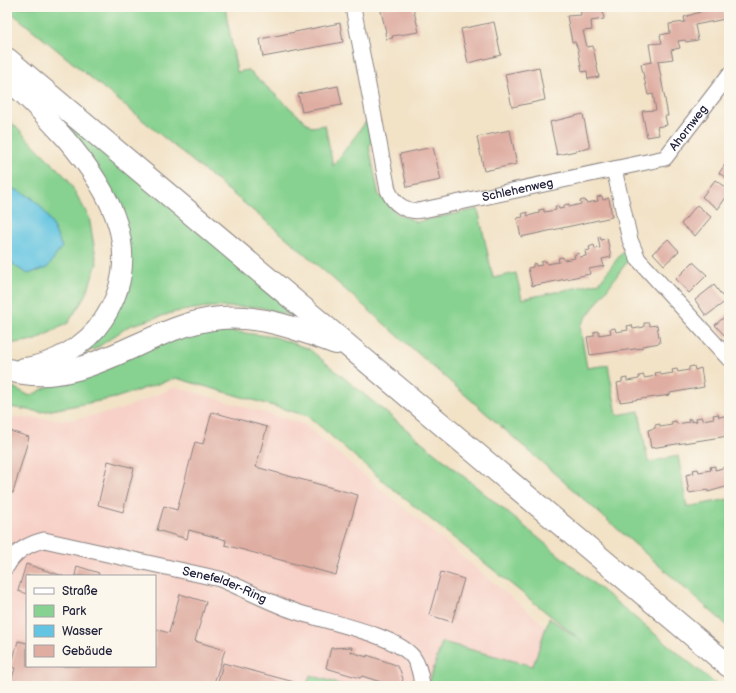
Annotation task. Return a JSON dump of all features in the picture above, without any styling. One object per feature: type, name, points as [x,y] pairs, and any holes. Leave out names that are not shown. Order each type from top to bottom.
[{"type":"highway","points":[[7,59],[729,666]]},
{"type":"highway","points":[[8,370],[24,374],[39,375],[71,372],[103,361],[165,332],[183,326],[221,318],[267,321],[288,325],[349,348]]},
{"type":"main road","points":[[7,80],[53,124],[94,173],[116,218],[124,258],[121,276],[112,304],[100,324],[89,336],[56,359],[29,368],[8,370]]},
{"type":"street","name":"Schlehenweg","points":[[353,7],[388,187],[391,196],[400,206],[413,211],[423,210],[614,169]]},
{"type":"street","name":"Ahornweg","points":[[614,169],[665,158],[729,75]]},
{"type":"street","points":[[614,169],[630,240],[638,259],[729,359]]},
{"type":"street","name":"Senefelder-Ring","points":[[7,566],[23,548],[44,540],[220,579],[240,587],[256,596],[294,611],[377,636],[398,646],[413,657],[421,675],[422,686]]},
{"type":"shaded area","points":[[176,387],[303,424],[584,658],[620,686],[7,686],[8,417],[70,420],[120,410]]},
{"type":"green space","points":[[7,7],[64,7],[74,10],[78,7],[225,7],[237,72],[248,70],[311,127],[325,125],[333,166],[368,119],[372,143],[369,146],[379,196],[400,215],[416,222],[478,209],[493,278],[516,273],[522,299],[599,283],[626,247],[632,255],[580,326],[587,368],[608,365],[617,415],[639,411],[648,462],[678,456],[687,507],[729,499],[729,627],[289,240],[7,9]]},
{"type":"green space","points":[[31,88],[305,320],[259,307],[208,307],[175,312],[129,326],[95,349],[57,363],[115,310],[115,199],[82,144]]},
{"type":"green space","points":[[7,118],[67,178],[89,217],[97,263],[86,295],[68,323],[36,340],[7,344],[7,257],[16,267],[33,198],[7,187]]},
{"type":"green space","points":[[230,331],[275,337],[309,349],[718,686],[428,686],[442,642],[533,666],[549,618],[583,642],[388,485],[308,416],[176,378],[115,398],[41,412],[10,407],[7,409],[7,384],[30,396],[49,386],[101,371],[174,335]]},
{"type":"green space","points":[[310,675],[346,686],[307,686]]},
{"type":"water","points":[[7,187],[29,196],[43,209],[53,226],[62,247],[47,268],[28,274],[16,267],[7,257]]},
{"type":"building","points":[[380,7],[413,7],[419,32],[392,36],[393,38],[386,39],[386,32]]},
{"type":"building","points":[[580,7],[612,7],[612,9],[603,11],[604,19],[591,21],[592,30],[583,31],[587,47],[593,46],[599,77],[588,79],[587,71],[582,72],[578,49],[575,42],[572,42],[567,16],[581,15]]},
{"type":"building","points":[[700,7],[729,7],[729,12],[724,13],[725,19],[695,25],[698,40],[686,42],[685,40],[678,41],[680,48],[671,50],[673,59],[658,61],[668,116],[665,116],[667,125],[657,127],[659,135],[647,137],[642,111],[656,110],[653,94],[648,95],[641,64],[652,62],[649,44],[662,43],[660,35],[670,33],[669,24],[685,22],[684,17],[700,12]]},
{"type":"building","points":[[494,22],[501,55],[468,63],[461,29]]},
{"type":"building","points":[[340,23],[343,42],[263,57],[260,39]]},
{"type":"building","points":[[539,67],[545,100],[512,107],[505,74]]},
{"type":"building","points":[[338,86],[342,105],[302,112],[298,94]]},
{"type":"building","points":[[583,114],[590,148],[557,155],[550,122]]},
{"type":"building","points":[[510,130],[517,164],[484,171],[477,137]]},
{"type":"building","points":[[433,147],[441,180],[407,187],[400,154]]},
{"type":"building","points":[[729,159],[729,180],[719,173]]},
{"type":"building","points":[[715,180],[729,190],[729,193],[718,209],[702,197]]},
{"type":"building","points":[[602,196],[603,200],[609,198],[612,217],[521,237],[517,218],[523,217],[522,214],[527,212],[528,216],[539,213],[539,210],[544,209],[544,212],[556,210],[555,206],[558,206],[559,209],[564,208],[564,205],[569,204],[569,207],[581,204],[580,201],[583,200],[585,200],[586,203],[598,201],[597,197]]},
{"type":"building","points":[[697,205],[711,217],[695,236],[681,224]]},
{"type":"building","points":[[600,236],[601,240],[607,238],[611,257],[602,259],[604,266],[589,269],[590,274],[532,286],[528,268],[533,267],[533,264],[535,263],[536,266],[542,265],[541,262],[544,261],[546,261],[547,264],[559,262],[558,258],[563,257],[564,260],[575,258],[574,255],[579,253],[580,257],[586,256],[585,251],[590,250],[589,247],[594,245],[595,249],[600,248],[598,237]]},
{"type":"building","points":[[668,239],[679,251],[664,265],[653,253]]},
{"type":"building","points":[[693,262],[707,275],[689,293],[676,279]]},
{"type":"building","points":[[714,285],[726,301],[706,316],[695,300]]},
{"type":"building","points":[[729,313],[729,334],[726,337],[715,325]]},
{"type":"building","points":[[644,323],[649,323],[650,326],[657,325],[660,343],[642,346],[642,348],[590,355],[587,337],[594,336],[594,332],[599,331],[599,335],[611,333],[610,329],[615,328],[616,332],[628,330],[627,326],[632,325],[633,329],[644,327]]},
{"type":"building","points":[[694,366],[695,370],[701,368],[704,387],[670,393],[670,395],[620,402],[617,383],[622,382],[622,379],[627,378],[627,381],[639,379],[639,376],[644,375],[644,378],[656,376],[655,373],[660,372],[661,375],[673,373],[672,370],[677,369],[678,372],[689,370],[689,367]]},
{"type":"building","points":[[212,412],[267,427],[256,467],[358,495],[336,575],[225,545],[226,540],[189,530],[187,539],[157,530],[164,506],[177,510],[195,442],[203,444]]},
{"type":"building","points":[[718,414],[719,417],[729,415],[728,436],[651,448],[648,430],[655,428],[655,425],[660,424],[660,427],[672,425],[671,422],[676,421],[677,424],[689,422],[688,419],[691,419],[691,422],[697,421],[696,418],[702,417],[702,420],[714,418],[713,415]]},
{"type":"building","points":[[10,431],[29,437],[13,493],[7,491],[7,442]]},
{"type":"building","points":[[108,461],[134,468],[123,512],[98,505]]},
{"type":"building","points":[[727,464],[729,464],[729,486],[708,492],[708,490],[689,493],[686,475],[694,473],[693,470],[698,469],[699,472],[711,470],[710,467],[715,466],[715,470],[727,467]]},
{"type":"building","points":[[26,564],[60,575],[26,575],[26,594],[18,591]]},
{"type":"building","points":[[77,566],[99,573],[98,575],[75,575]]},
{"type":"building","points":[[441,572],[464,579],[452,622],[429,615]]},
{"type":"building","points":[[180,594],[206,602],[195,641],[225,650],[213,686],[10,686],[15,668],[11,667],[18,641],[26,643],[26,667],[156,667],[156,629],[169,633]]},
{"type":"building","points":[[352,647],[351,652],[367,657],[367,655],[396,665],[400,670],[403,679],[401,686],[393,686],[362,676],[360,678],[326,668],[331,648]]},
{"type":"building","points":[[223,663],[294,682],[293,686],[217,686]]}]
